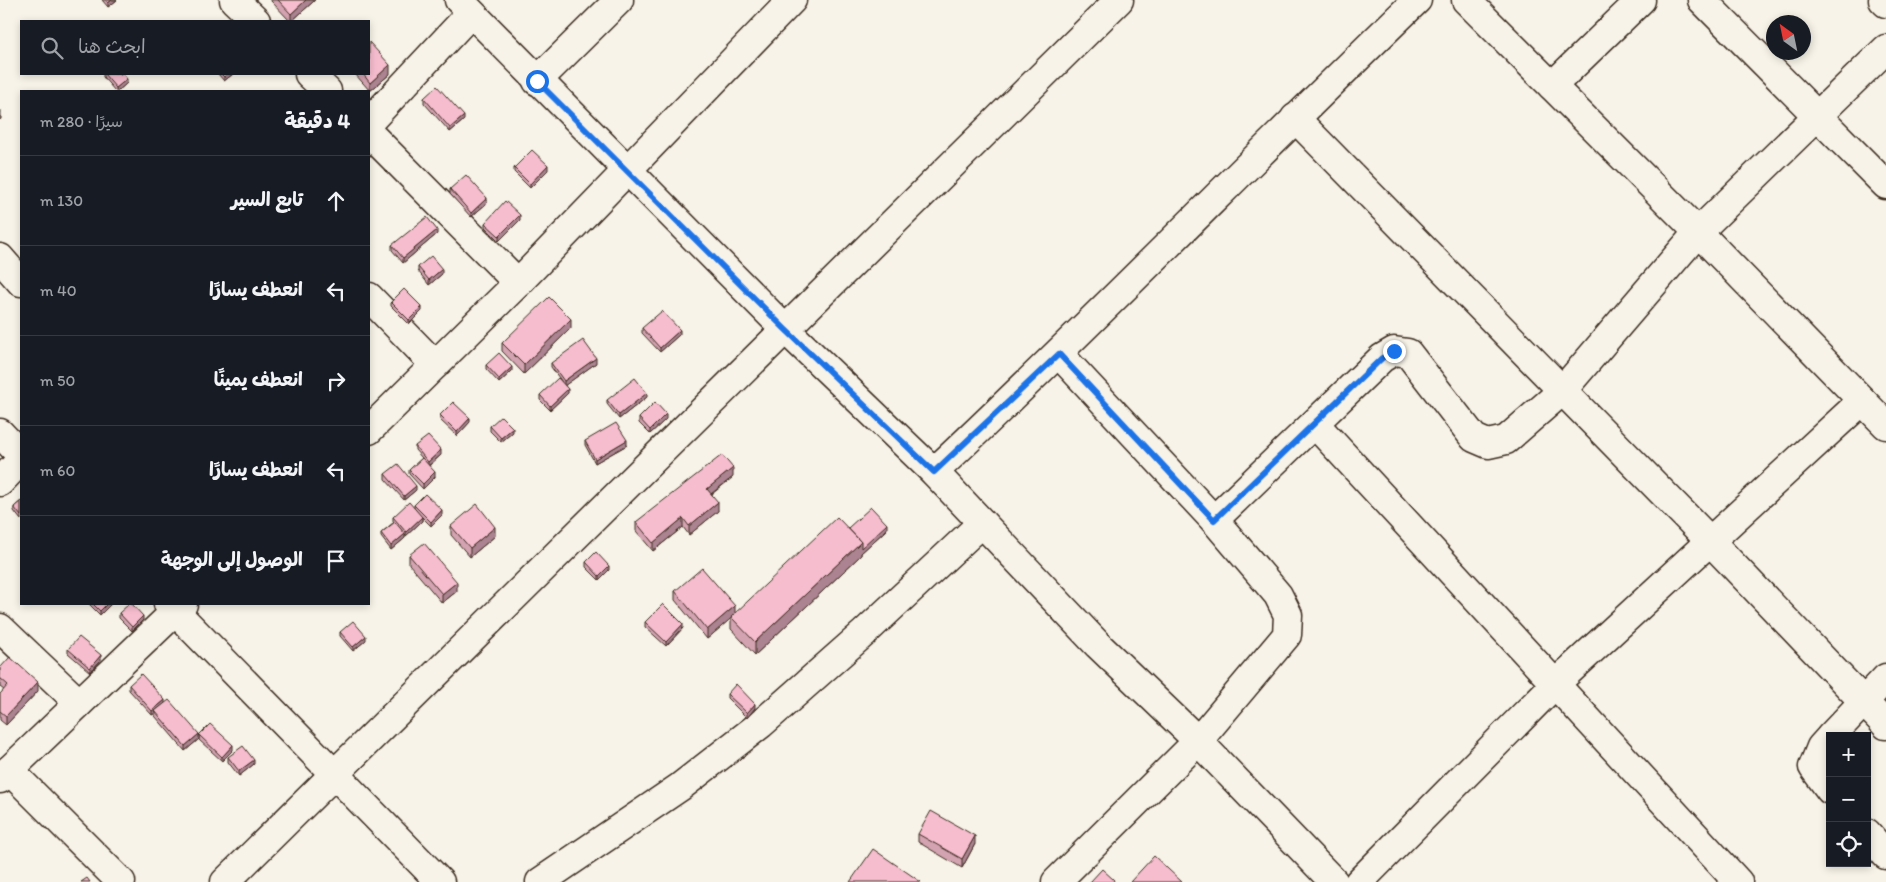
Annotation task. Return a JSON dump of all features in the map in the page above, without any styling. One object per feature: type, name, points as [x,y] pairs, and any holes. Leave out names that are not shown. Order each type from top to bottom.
[{"type":"street","points":[[234,0],[255,20]]},
{"type":"street","points":[[537,81],[619,0]]},
{"type":"street","points":[[370,426],[518,283],[626,169],[792,0]]},
{"type":"street","points":[[225,882],[1119,0]]},
{"type":"street","points":[[934,472],[1059,354],[1295,118],[1417,0]]},
{"type":"street","points":[[1466,0],[1698,232],[1886,425]]},
{"type":"street","points":[[1552,86],[1641,0]]},
{"type":"street","points":[[1702,0],[1886,185]]},
{"type":"street","points":[[1883,0],[1886,3]]},
{"type":"street","points":[[370,121],[465,6],[537,81],[785,329],[934,472],[1098,644],[1198,741],[1334,882]]},
{"type":"street","points":[[1214,520],[1382,358],[1394,351],[1408,353],[1474,438],[1488,444],[1506,440],[1561,392],[1698,232],[1886,49]]},
{"type":"street","points":[[310,75],[326,90]]},
{"type":"street","points":[[1295,118],[1561,392],[1710,541],[1886,725]]},
{"type":"street","points":[[370,134],[518,283]]},
{"type":"street","points":[[0,258],[20,281]]},
{"type":"street","points":[[370,298],[435,365]]},
{"type":"street","points":[[1056,882],[1198,741],[1286,635],[1288,616],[1278,595],[1214,520],[1059,354]]},
{"type":"street","points":[[1359,882],[1555,684],[1862,401]]},
{"type":"street","points":[[1315,424],[1738,882]]},
{"type":"street","points":[[0,433],[20,454]]},
{"type":"street","points":[[0,482],[20,461]]},
{"type":"street","points":[[540,882],[680,787],[762,724],[864,633],[982,523]]},
{"type":"street","points":[[121,882],[5,775],[176,606],[440,882]]},
{"type":"street","points":[[0,628],[79,703]]},
{"type":"street","points":[[1834,732],[1886,678]]},
{"type":"street","points":[[1826,741],[1821,747],[1813,767],[1826,785]]},
{"type":"street","points":[[1871,838],[1886,855]]},
{"type":"building","points":[[278,0],[306,0],[291,14]]},
{"type":"building","points":[[370,43],[390,65],[370,83],[364,75],[370,75]]},
{"type":"building","points":[[105,75],[124,75],[127,79],[116,88]]},
{"type":"building","points":[[437,86],[464,116],[450,128],[424,98]]},
{"type":"building","points":[[532,150],[548,165],[530,184],[514,168]]},
{"type":"building","points":[[466,175],[487,198],[471,213],[450,189]]},
{"type":"building","points":[[505,201],[520,215],[499,236],[485,223]]},
{"type":"building","points":[[427,217],[437,230],[403,258],[392,245]]},
{"type":"building","points":[[431,256],[442,269],[429,280],[418,267]]},
{"type":"building","points":[[404,289],[422,307],[409,320],[391,302]]},
{"type":"building","points":[[549,297],[571,319],[524,365],[502,343]]},
{"type":"building","points":[[662,311],[680,330],[660,348],[642,328]]},
{"type":"building","points":[[583,340],[596,358],[564,381],[551,363]]},
{"type":"building","points":[[499,353],[512,367],[499,379],[486,365]]},
{"type":"building","points":[[558,378],[568,389],[550,406],[540,395]]},
{"type":"building","points":[[635,378],[647,393],[619,415],[607,400]]},
{"type":"building","points":[[453,402],[470,418],[457,432],[440,415]]},
{"type":"building","points":[[655,402],[666,414],[650,430],[639,418]]},
{"type":"building","points":[[501,416],[513,428],[501,438],[490,426]]},
{"type":"building","points":[[616,423],[627,440],[595,459],[585,441]]},
{"type":"building","points":[[428,436],[441,450],[428,462],[415,446]]},
{"type":"building","points":[[722,455],[733,468],[707,489],[718,502],[689,526],[683,518],[653,543],[636,522]]},
{"type":"building","points":[[422,458],[435,472],[423,484],[409,470]]},
{"type":"building","points":[[398,464],[416,486],[404,496],[385,474]]},
{"type":"building","points":[[425,494],[442,510],[431,522],[414,505]]},
{"type":"building","points":[[20,502],[20,515],[14,507]]},
{"type":"building","points":[[409,502],[422,517],[406,532],[393,517]]},
{"type":"building","points":[[477,504],[495,527],[470,548],[451,526]]},
{"type":"building","points":[[871,507],[887,524],[861,548],[861,542],[848,528]]},
{"type":"building","points":[[837,517],[861,542],[755,642],[731,617]]},
{"type":"building","points":[[395,522],[405,534],[391,546],[381,533]]},
{"type":"building","points":[[424,543],[457,582],[442,594],[409,555]]},
{"type":"building","points":[[596,552],[609,566],[599,576],[586,562]]},
{"type":"building","points":[[702,568],[735,606],[707,630],[675,591]]},
{"type":"building","points":[[663,604],[683,624],[666,642],[645,622]]},
{"type":"building","points":[[94,605],[106,605],[100,611]]},
{"type":"building","points":[[128,605],[133,605],[143,616],[132,627],[119,613]]},
{"type":"building","points":[[353,621],[366,636],[353,647],[340,632]]},
{"type":"building","points":[[79,637],[101,655],[90,668],[68,649]]},
{"type":"building","points":[[10,657],[38,682],[6,716],[0,711],[0,694],[8,685],[0,678],[0,668]]},
{"type":"building","points":[[141,674],[165,700],[152,711],[129,685]]},
{"type":"building","points":[[736,684],[755,704],[747,713],[727,694]]},
{"type":"building","points":[[169,700],[199,734],[185,746],[155,711]]},
{"type":"building","points":[[210,724],[233,745],[222,757],[199,735]]},
{"type":"building","points":[[243,746],[254,760],[239,771],[228,757]]},
{"type":"building","points":[[931,811],[975,836],[962,859],[918,834]]},
{"type":"building","points":[[873,849],[921,882],[850,882]]},
{"type":"building","points":[[1154,856],[1182,882],[1130,882]]},
{"type":"building","points":[[1102,869],[1114,880],[1113,882],[1090,882]]},
{"type":"building","points":[[87,878],[90,882],[81,882]]},
{"type":"route","points":[[537,81],[785,329],[934,472],[1059,354],[1214,520],[1382,358],[1394,351]]}]
